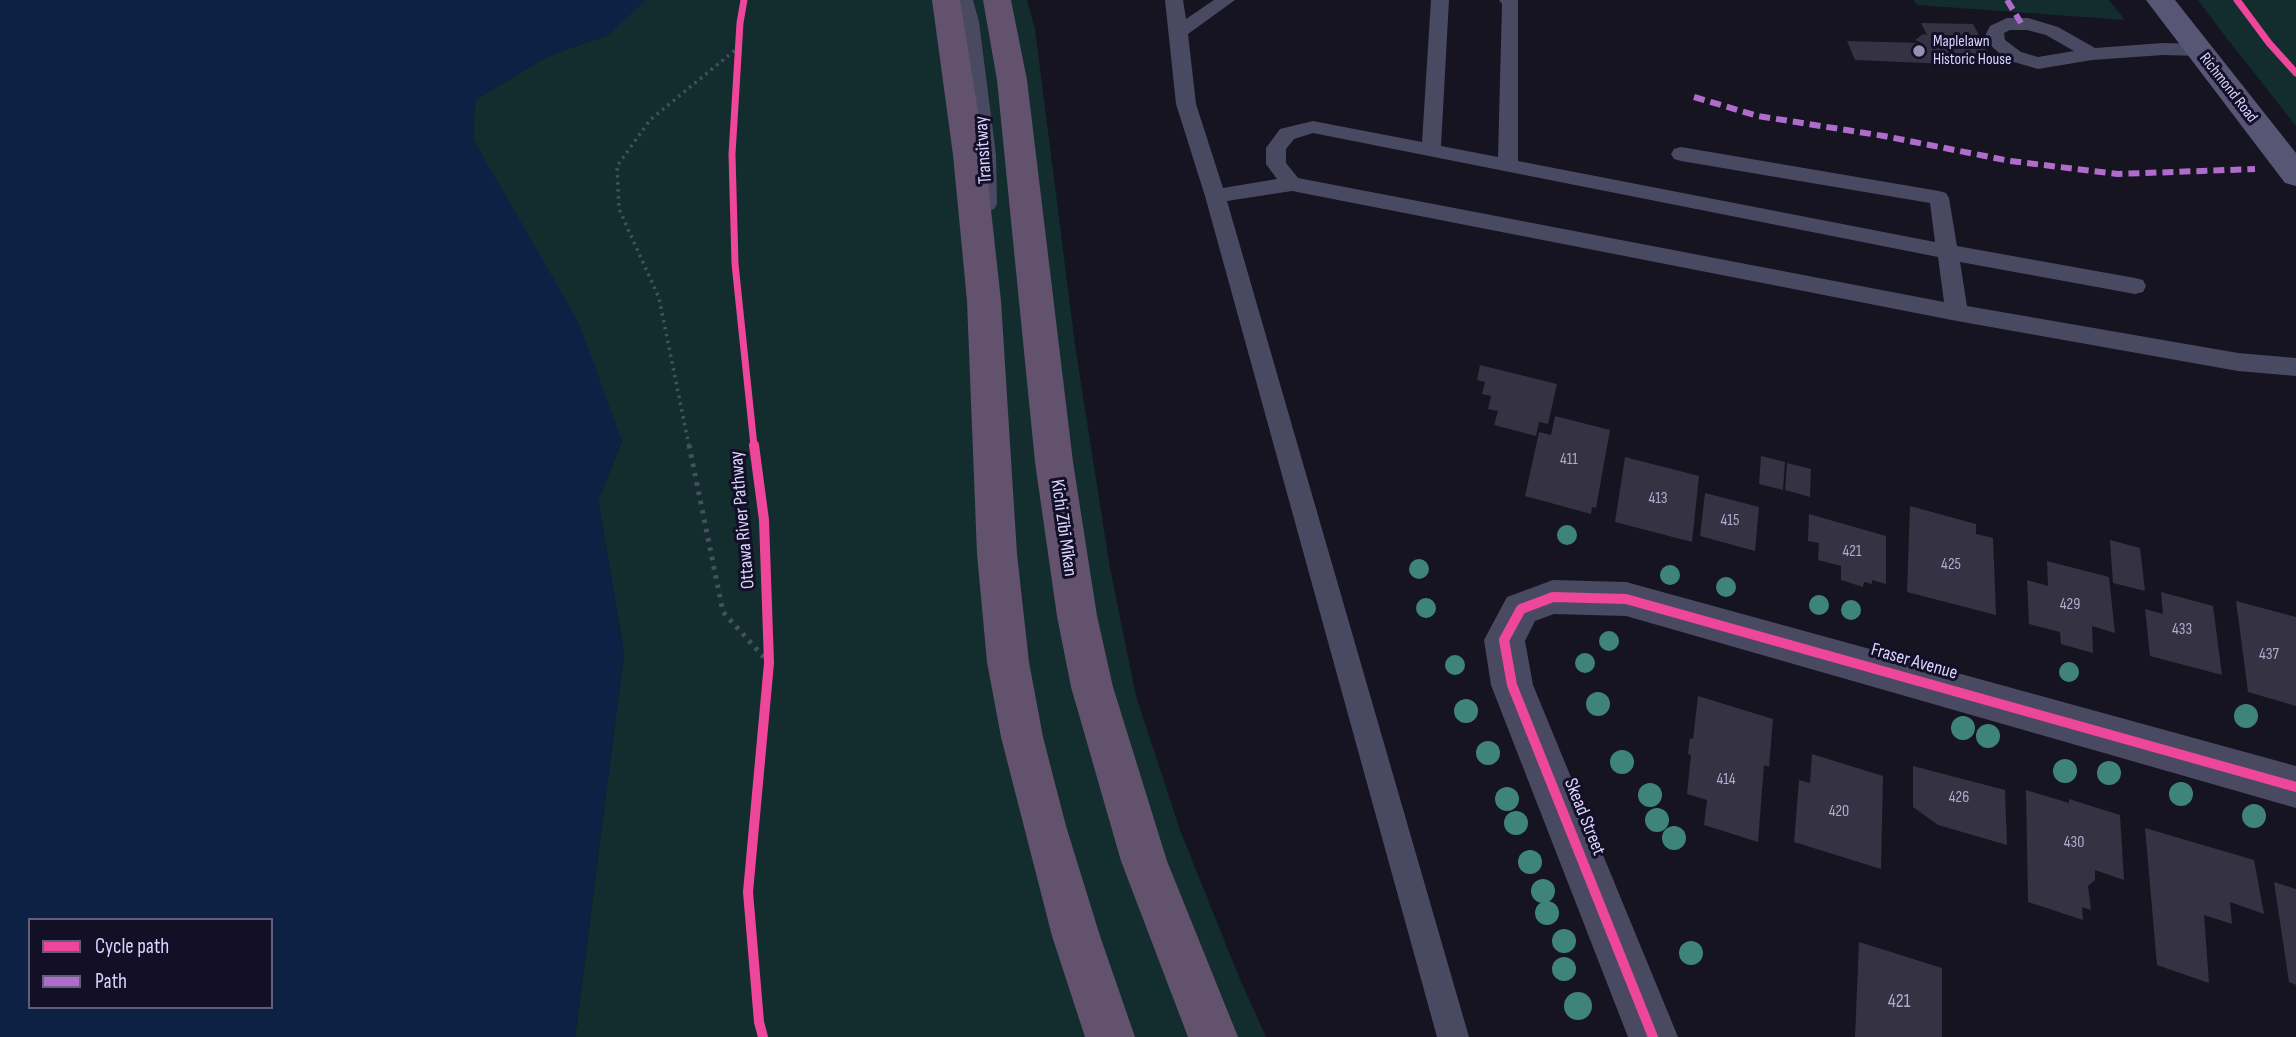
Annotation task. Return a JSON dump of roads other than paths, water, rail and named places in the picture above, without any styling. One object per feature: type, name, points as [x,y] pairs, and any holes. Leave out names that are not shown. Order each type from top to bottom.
[{"type":"highway","points":[[946,0],[969,155],[984,301],[997,554],[1007,662],[1044,826],[1076,936],[1110,1037]]},
{"type":"highway","name":"Kichi Zībī Mīkan","points":[[997,0],[1012,80],[1054,462],[1077,616],[1095,699],[1140,848],[1213,1037]]},
{"type":"main road","name":"Richmond Road","points":[[2160,0],[2296,175]]},
{"type":"street","name":"Fraser Avenue","points":[[1521,609],[1553,597],[1626,599],[2296,787]]},
{"type":"street","name":"Skead Street","points":[[1521,609],[1504,640],[1512,685],[1653,1037]]},
{"type":"lane","name":"Transitway","points":[[964,0],[970,22],[986,155],[988,232],[984,301]]},
{"type":"lane","points":[[1174,0],[1186,104],[1215,196],[1453,1037]]},
{"type":"lane","points":[[1179,32],[1226,0]]},
{"type":"lane","points":[[1431,148],[1440,0]]},
{"type":"lane","points":[[1508,0],[1508,164]]},
{"type":"lane","points":[[2092,54],[2164,49],[2199,50]]},
{"type":"lane","points":[[1292,184],[1276,164],[1276,148],[1287,134],[1313,127],[1431,148],[1948,252],[2135,286]]},
{"type":"lane","points":[[1681,154],[1939,198],[1957,313]]},
{"type":"lane","points":[[1215,196],[1292,184],[1957,313],[2238,362],[2296,367]]},
{"type":"water","points":[[0,0],[645,0],[608,35],[548,56],[475,100],[473,139],[578,321],[622,441],[598,500],[624,653],[575,1037],[0,1037]]},
{"type":"place","name":"Maplelawn Historic House","points":[[1919,51]]}]
